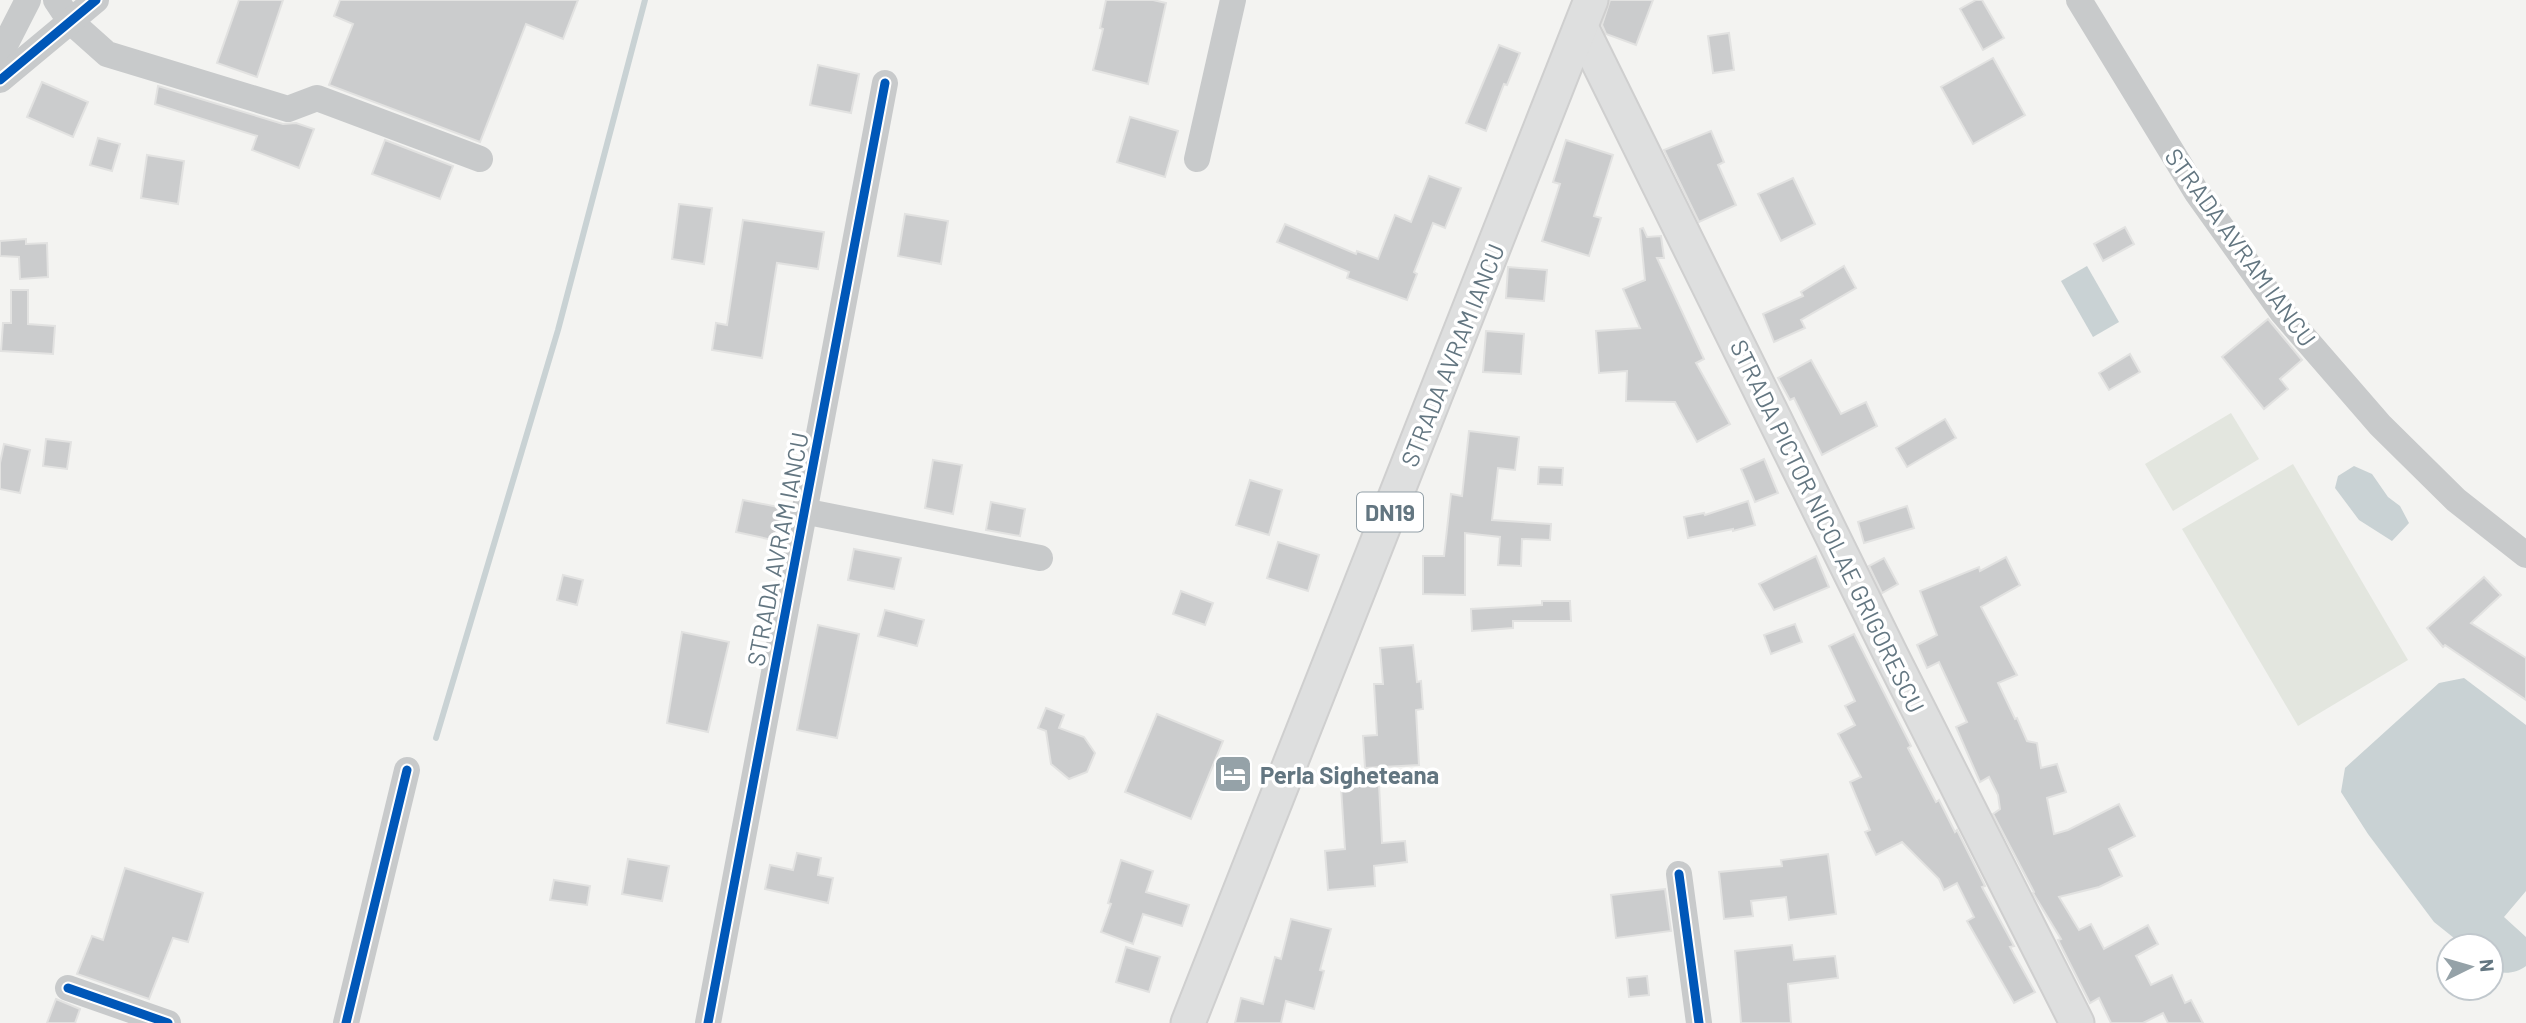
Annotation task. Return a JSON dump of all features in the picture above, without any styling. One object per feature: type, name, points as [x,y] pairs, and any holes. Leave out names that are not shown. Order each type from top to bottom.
[{"type":"main road","name":"STRADA AVRAM IANCU","points":[[1188,1023],[1586,13]]},
{"type":"main road","name":"STRADA PICTOR NICOLAE GRIGORESCU","points":[[1586,13],[1884,642],[2077,1023]]},
{"type":"street","points":[[1,78],[5,45],[28,0]]},
{"type":"street","points":[[1,78],[63,10],[96,0]]},
{"type":"street","points":[[1197,159],[1233,0]]},
{"type":"street","name":"STRADA AVRAM IANCU","points":[[2079,0],[2197,193],[2283,313],[2380,425],[2456,500],[2526,555]]},
{"type":"street","points":[[63,10],[107,54],[288,109],[317,98],[480,159]]},
{"type":"street","name":"STRADA AVRAM IANCU","points":[[708,1023],[885,83]]},
{"type":"street","points":[[803,511],[1040,558]]},
{"type":"street","points":[[346,1023],[407,770]]},
{"type":"street","points":[[1679,874],[1699,1023]]},
{"type":"street","points":[[68,988],[168,1023]]},
{"type":"shaded area","points":[[2087,266],[2119,322],[2093,337],[2061,281]]},
{"type":"shaded area","points":[[2231,413],[2259,459],[2173,511],[2145,464]]},
{"type":"shaded area","points":[[2293,464],[2408,660],[2298,726],[2182,529]]},
{"type":"shaded area","points":[[2354,466],[2372,474],[2388,497],[2400,506],[2409,523],[2392,541],[2359,520],[2335,488],[2338,476]]},
{"type":"shaded area","points":[[2464,678],[2526,725],[2526,891],[2504,917],[2526,937],[2526,966],[2509,973],[2505,973],[2505,932],[2446,932],[2434,922],[2368,834],[2341,792],[2345,768],[2439,683]]},
{"type":"building","points":[[239,0],[283,0],[257,77],[217,63]]},
{"type":"building","points":[[340,0],[578,0],[563,39],[526,24],[480,142],[329,85],[353,24],[334,16]]},
{"type":"building","points":[[1106,0],[1153,0],[1166,3],[1148,84],[1093,70],[1103,29],[1100,28]]},
{"type":"building","points":[[1610,0],[1653,0],[1636,45],[1606,34],[1602,25]]},
{"type":"building","points":[[1976,0],[1982,0],[2004,38],[1983,50],[1960,9]]},
{"type":"building","points":[[1729,33],[1734,70],[1713,73],[1708,36]]},
{"type":"building","points":[[1499,45],[1520,53],[1507,85],[1504,84],[1486,131],[1466,123]]},
{"type":"building","points":[[1993,58],[2025,115],[1973,144],[1941,87]]},
{"type":"building","points":[[818,65],[859,74],[851,113],[810,105]]},
{"type":"building","points":[[42,82],[88,102],[73,137],[27,117]]},
{"type":"building","points":[[158,86],[283,124],[296,123],[314,129],[299,168],[252,150],[257,136],[155,104]]},
{"type":"building","points":[[1130,117],[1178,131],[1165,177],[1117,162]]},
{"type":"building","points":[[1711,131],[1724,162],[1718,165],[1736,205],[1699,222],[1664,150]]},
{"type":"building","points":[[98,138],[120,144],[112,171],[90,165]]},
{"type":"building","points":[[385,140],[453,166],[440,199],[372,174]]},
{"type":"building","points":[[1566,140],[1613,155],[1594,216],[1601,218],[1589,256],[1542,241],[1560,184],[1553,182]]},
{"type":"building","points":[[147,155],[184,161],[178,204],[141,198]]},
{"type":"building","points":[[1429,176],[1461,188],[1445,228],[1433,223],[1414,272],[1417,274],[1407,300],[1347,278],[1349,272],[1277,242],[1285,224],[1356,254],[1357,251],[1378,259],[1395,215],[1411,222]]},
{"type":"building","points":[[1793,178],[1815,224],[1781,241],[1758,194]]},
{"type":"building","points":[[679,204],[712,208],[704,264],[672,259]]},
{"type":"building","points":[[905,214],[948,221],[941,264],[898,256]]},
{"type":"building","points":[[743,220],[824,232],[818,269],[777,263],[762,358],[712,350],[716,323],[727,325]]},
{"type":"building","points":[[2125,227],[2134,244],[2103,261],[2094,244]]},
{"type":"building","points":[[1643,228],[1647,237],[1661,236],[1664,258],[1657,258],[1704,359],[1696,363],[1730,424],[1697,442],[1675,402],[1626,401],[1627,371],[1599,373],[1596,331],[1640,328],[1623,289],[1645,280],[1640,229]]},
{"type":"building","points":[[26,239],[26,244],[47,243],[48,277],[20,279],[19,257],[0,256],[0,241]]},
{"type":"building","points":[[1844,266],[1856,288],[1801,320],[1805,328],[1774,342],[1763,314],[1803,296],[1801,292]]},
{"type":"building","points":[[1508,267],[1547,270],[1544,301],[1506,298]]},
{"type":"building","points":[[11,290],[28,290],[28,324],[55,326],[53,354],[1,351],[3,323],[11,323]]},
{"type":"building","points":[[2268,319],[2302,360],[2280,379],[2288,389],[2264,409],[2222,357]]},
{"type":"building","points":[[1486,331],[1524,334],[1521,374],[1483,372]]},
{"type":"building","points":[[2130,354],[2140,372],[2109,390],[2099,373]]},
{"type":"building","points":[[1811,360],[1841,414],[1866,402],[1877,426],[1822,455],[1794,398],[1790,400],[1778,378]]},
{"type":"building","points":[[1945,419],[1956,438],[1907,467],[1896,448]]},
{"type":"building","points":[[1469,431],[1519,437],[1515,470],[1498,468],[1492,520],[1551,524],[1550,540],[1522,539],[1521,566],[1498,565],[1500,537],[1465,533],[1465,595],[1423,594],[1423,556],[1444,556],[1451,494],[1462,496]]},
{"type":"building","points":[[46,439],[71,442],[67,469],[43,466]]},
{"type":"building","points":[[4,444],[30,450],[20,493],[0,489],[0,463]]},
{"type":"building","points":[[1764,459],[1778,493],[1755,502],[1741,469]]},
{"type":"building","points":[[933,460],[962,465],[953,514],[925,508]]},
{"type":"building","points":[[1539,467],[1563,468],[1562,485],[1538,484]]},
{"type":"building","points":[[1250,480],[1282,490],[1269,535],[1236,525]]},
{"type":"building","points":[[743,500],[788,509],[782,542],[736,532]]},
{"type":"building","points":[[1748,501],[1755,525],[1688,538],[1684,517],[1705,515]]},
{"type":"building","points":[[991,502],[1025,509],[1020,536],[986,530]]},
{"type":"building","points":[[1907,506],[1914,528],[1864,543],[1858,522]]},
{"type":"building","points":[[1278,542],[1319,555],[1308,591],[1267,578]]},
{"type":"building","points":[[854,549],[901,558],[894,589],[848,580]]},
{"type":"building","points":[[1816,556],[1829,587],[1774,610],[1759,584]]},
{"type":"building","points":[[2006,557],[2020,585],[1981,607],[2017,675],[1998,683],[2015,719],[2017,718],[2027,741],[2037,743],[2041,768],[2057,764],[2066,792],[2047,798],[2054,834],[2068,830],[2119,804],[2135,836],[2109,849],[2122,876],[2099,887],[2059,897],[2079,930],[2091,924],[2104,949],[2148,925],[2158,944],[2136,956],[2151,985],[2172,975],[2185,1003],[2191,1000],[2203,1023],[2168,1023],[2163,1013],[2143,1023],[2111,1023],[2099,998],[2090,1003],[2058,940],[2061,939],[2033,893],[1993,814],[2000,809],[1998,795],[1989,777],[1980,782],[1956,727],[1967,722],[1939,662],[1927,668],[1917,645],[1937,635],[1920,591],[1979,567],[1980,571]]},
{"type":"building","points":[[1884,558],[1898,584],[1882,593],[1869,566]]},
{"type":"building","points":[[563,575],[583,580],[577,605],[557,600]]},
{"type":"building","points":[[2484,577],[2501,595],[2471,623],[2526,658],[2526,700],[2445,645],[2443,647],[2427,628]]},
{"type":"building","points":[[1181,591],[1213,603],[1205,625],[1173,614]]},
{"type":"building","points":[[1542,601],[1570,601],[1571,621],[1513,621],[1513,628],[1472,631],[1471,609],[1542,605]]},
{"type":"building","points":[[885,610],[924,620],[917,646],[878,636]]},
{"type":"building","points":[[1795,624],[1802,642],[1771,654],[1764,635]]},
{"type":"building","points":[[818,625],[859,634],[837,738],[797,730]]},
{"type":"building","points":[[682,632],[729,642],[708,732],[667,723]]},
{"type":"building","points":[[1854,634],[1936,802],[1939,800],[1955,832],[1957,830],[1985,886],[1982,887],[2014,946],[2010,947],[2035,992],[2014,1003],[1967,921],[1974,917],[1957,883],[1944,890],[1939,879],[1902,842],[1876,855],[1865,832],[1870,830],[1850,782],[1861,777],[1838,734],[1855,725],[1845,706],[1855,701],[1829,646]]},
{"type":"building","points":[[1413,645],[1417,682],[1421,681],[1423,709],[1416,710],[1419,765],[1365,768],[1363,736],[1377,735],[1374,684],[1383,684],[1380,648]]},
{"type":"building","points":[[1046,708],[1064,715],[1059,728],[1084,737],[1095,753],[1087,772],[1069,779],[1051,764],[1046,731],[1038,728]]},
{"type":"building","points":[[1157,714],[1223,741],[1191,819],[1125,792]]},
{"type":"building","points":[[1379,784],[1382,843],[1405,841],[1407,862],[1374,866],[1375,886],[1328,890],[1325,851],[1345,849],[1341,787]]},
{"type":"building","points":[[797,853],[821,858],[818,875],[833,878],[828,903],[765,889],[770,865],[793,870]]},
{"type":"building","points":[[1828,854],[1836,914],[1789,920],[1786,897],[1751,901],[1753,916],[1724,919],[1719,872],[1782,866],[1781,860]]},
{"type":"building","points":[[628,859],[669,866],[662,901],[622,894]]},
{"type":"building","points":[[1121,860],[1153,871],[1146,892],[1189,905],[1182,926],[1143,914],[1133,944],[1101,932],[1111,904],[1108,903]]},
{"type":"building","points":[[125,868],[203,893],[188,942],[173,938],[149,999],[77,974],[92,936],[103,940]]},
{"type":"building","points":[[554,880],[590,886],[587,905],[550,900]]},
{"type":"building","points":[[1665,889],[1671,931],[1616,938],[1611,895]]},
{"type":"building","points":[[1291,919],[1331,929],[1320,970],[1324,971],[1314,1009],[1286,1001],[1281,1023],[1235,1023],[1241,998],[1263,1004],[1275,957],[1281,959]]},
{"type":"building","points":[[1792,945],[1794,960],[1835,956],[1838,978],[1788,984],[1791,1023],[1741,1023],[1735,951]]},
{"type":"building","points":[[1126,947],[1160,957],[1149,992],[1116,982]]},
{"type":"building","points":[[1647,976],[1649,995],[1629,997],[1627,978]]},
{"type":"building","points":[[56,999],[80,1009],[75,1023],[47,1023]]},
{"type":"waterway","points":[[436,738],[558,330],[645,0]]},
{"type":"cycle path","points":[[0,80],[96,0]]},
{"type":"cycle path","points":[[708,1023],[885,83]]},
{"type":"cycle path","points":[[346,1023],[407,770]]},
{"type":"cycle path","points":[[1679,874],[1699,1023]]},
{"type":"cycle path","points":[[68,988],[168,1023]]},
{"type":"place","name":"Perla Sigheteana","points":[[1233,774]]}]
